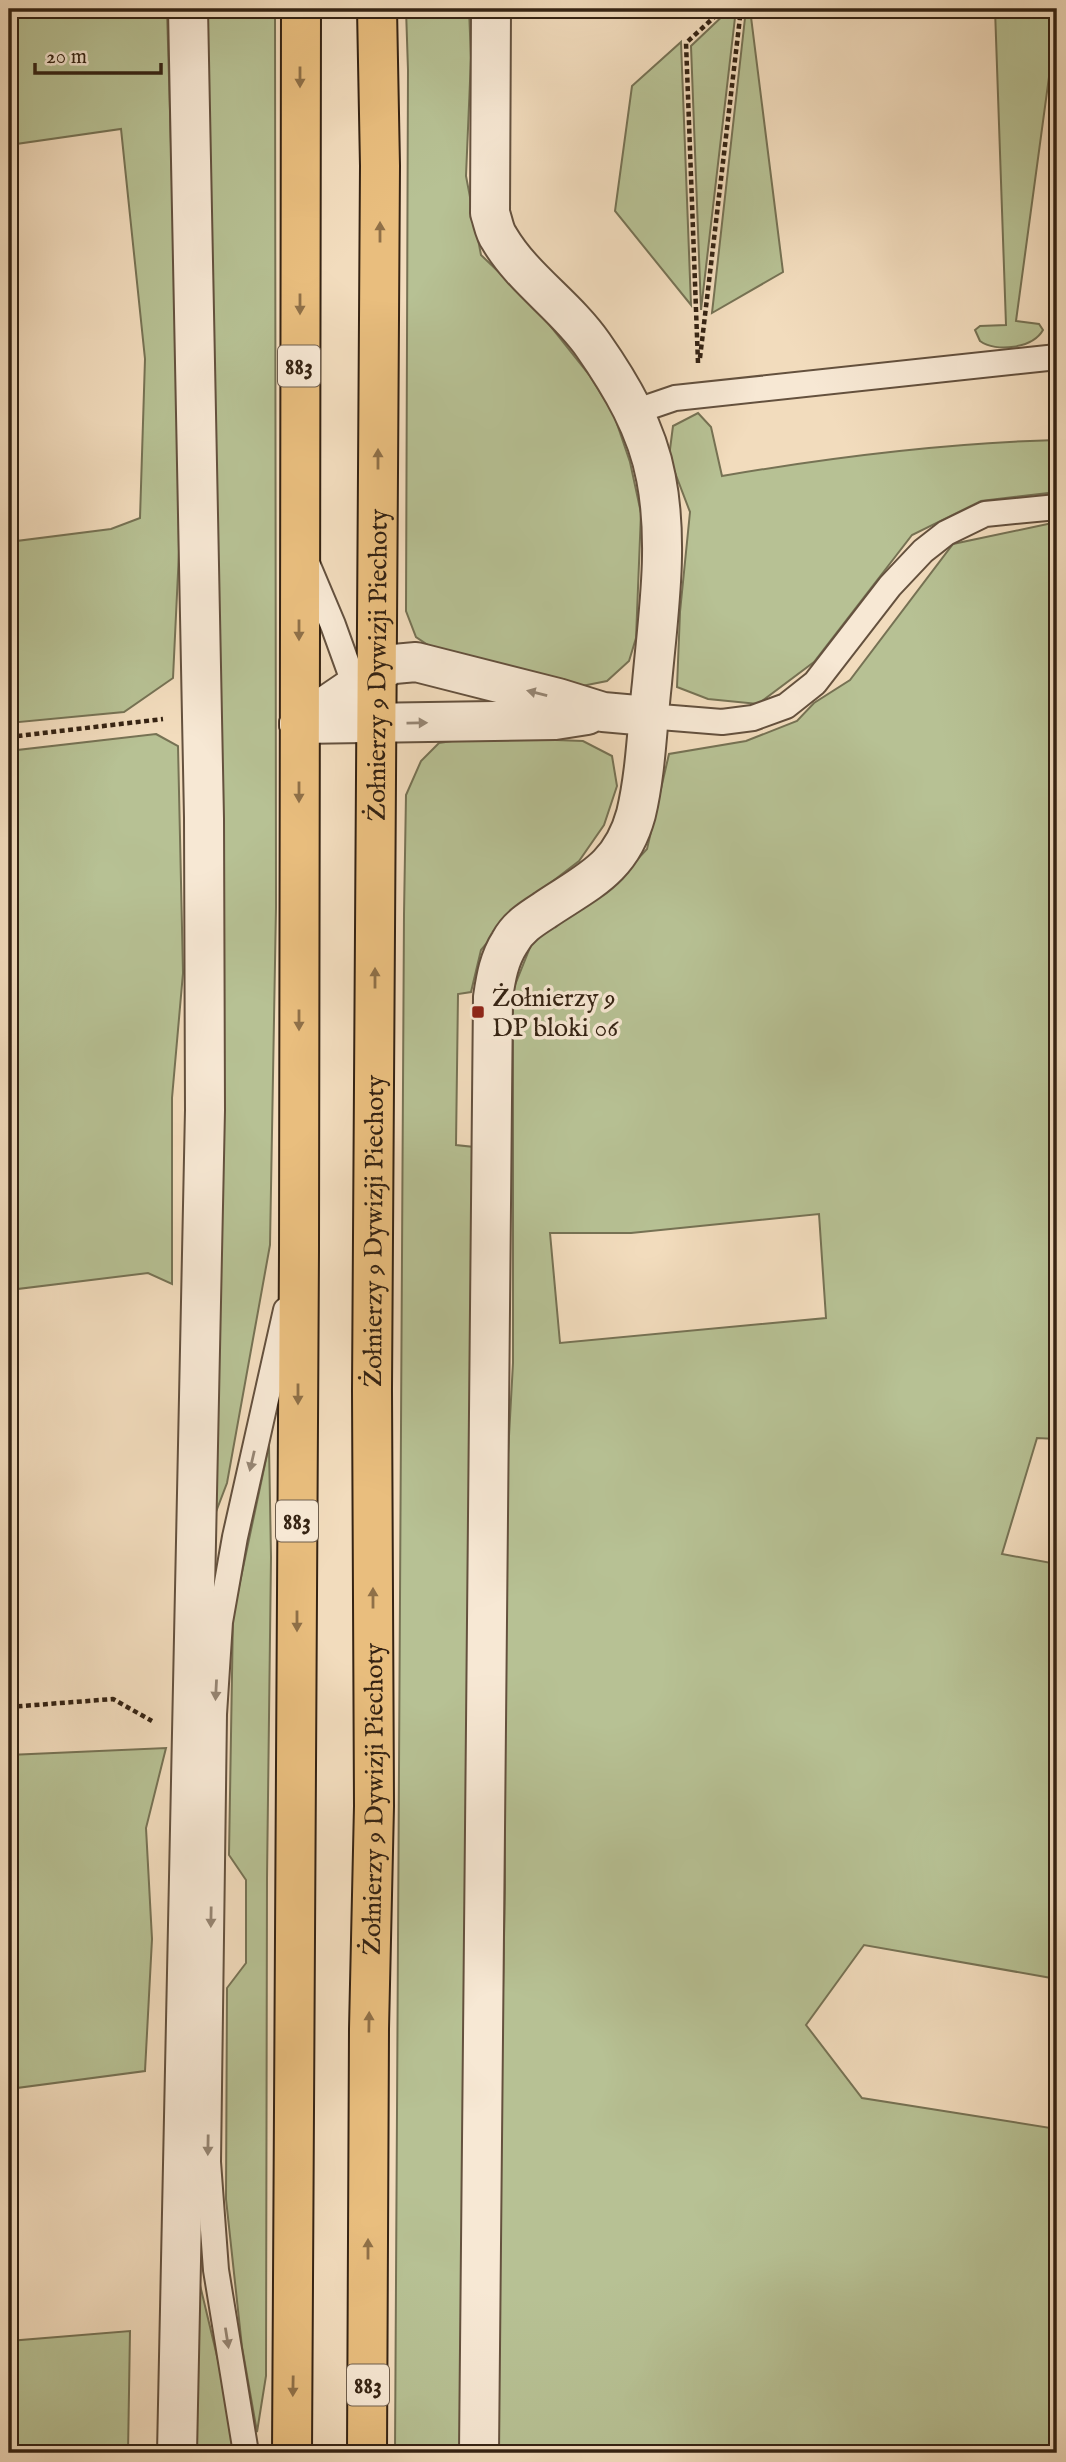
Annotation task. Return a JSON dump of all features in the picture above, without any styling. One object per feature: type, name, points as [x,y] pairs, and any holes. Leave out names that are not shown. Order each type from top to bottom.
[{"type":"highway","name":"883","points":[[292,2453],[299,1251],[301,9]]},
{"type":"highway","name":"Żołnierzy 9 Dywizji Piechoty","points":[[367,2453],[369,2029],[374,1806],[372,1390],[377,724],[366,679],[380,180],[377,9]]},
{"type":"street","points":[[177,2453],[205,1110],[202,715],[188,9]]},
{"type":"street","points":[[479,2453],[493,997],[499,965],[510,940],[525,923],[605,871],[624,848],[635,815],[645,764],[659,615],[660,514],[657,478],[648,445],[617,379],[590,340],[512,257],[497,236],[490,213],[491,9]]},
{"type":"street","points":[[299,724],[366,679],[394,664],[416,662],[603,712],[648,716]]},
{"type":"street","points":[[299,724],[555,720],[603,712]]},
{"type":"lane","points":[[634,412],[675,398],[1057,356]]},
{"type":"lane","points":[[648,716],[722,722],[753,718],[786,706],[815,683],[890,586],[923,551],[946,533],[985,514],[1057,507]]},
{"type":"lane","points":[[299,544],[333,625],[366,679]]},
{"type":"lane","points":[[246,2453],[216,2270],[208,2162],[214,1714],[220,1622],[233,1549],[299,1251]]},
{"type":"path","points":[[723,9],[686,43],[698,373],[741,9]]},
{"type":"path","points":[[9,737],[202,715]]},
{"type":"path","points":[[9,1707],[113,1699],[148,1718],[190,1750]]},
{"type":"green space","points":[[9,9],[167,9],[177,352],[179,552],[173,678],[124,712],[9,723],[9,542],[111,529],[140,518],[145,359],[121,129],[9,145]]},
{"type":"green space","points":[[201,9],[275,9],[276,907],[270,1245],[227,1483],[206,1538]]},
{"type":"green space","points":[[406,9],[469,9],[471,58],[466,176],[481,255],[536,308],[590,376],[614,415],[630,462],[641,513],[636,638],[629,661],[607,681],[582,686],[443,655],[416,637],[406,611]]},
{"type":"green space","points":[[730,9],[736,9],[701,310],[691,46]]},
{"type":"green space","points":[[746,9],[750,9],[783,272],[712,313]]},
{"type":"green space","points":[[995,9],[1057,9],[1016,321],[1039,324],[1043,330],[1023,345],[1004,348],[980,341],[975,330],[980,326],[1006,325]]},
{"type":"green space","points":[[681,42],[691,305],[615,211],[632,86]]},
{"type":"green space","points":[[698,413],[711,427],[722,476],[889,452],[1057,440],[1057,492],[981,501],[912,535],[814,662],[758,704],[708,699],[677,687],[680,612],[690,512],[669,457],[673,426]]},
{"type":"green space","points":[[1057,522],[1057,1439],[1037,1438],[1002,1554],[1057,1564],[1057,1979],[864,1945],[806,2025],[862,2098],[1057,2129],[1057,2453],[496,2453],[505,1886],[504,1617],[506,1490],[513,1363],[513,990],[531,945],[555,919],[611,888],[647,849],[669,754],[746,741],[797,721],[814,703],[850,680],[953,544]],"holes":[[[819,1214],[826,1318],[560,1343],[550,1233],[631,1233]]]},
{"type":"green space","points":[[156,734],[178,746],[183,973],[172,1098],[172,1284],[148,1273],[9,1290],[9,751]]},
{"type":"green space","points":[[478,737],[583,741],[612,756],[617,786],[604,825],[579,861],[514,911],[481,950],[471,992],[458,994],[456,1145],[474,1147],[462,2453],[395,2453],[406,795],[421,761],[439,743]]},
{"type":"green space","points":[[269,1445],[271,1557],[266,2376],[257,2432],[242,2347],[226,2199],[227,1988],[246,1963],[246,1880],[229,1855],[233,1615]]},
{"type":"green space","points":[[166,1748],[146,1828],[152,1939],[145,2071],[9,2089],[9,1755]]},
{"type":"green space","points":[[200,2285],[227,2398],[234,2453],[193,2453],[193,2313]]},
{"type":"green space","points":[[130,2331],[128,2453],[9,2453],[9,2341]]},
{"type":"place","name":"Żołnierzy 9 DP bloki 06","points":[[478,1012]]}]
